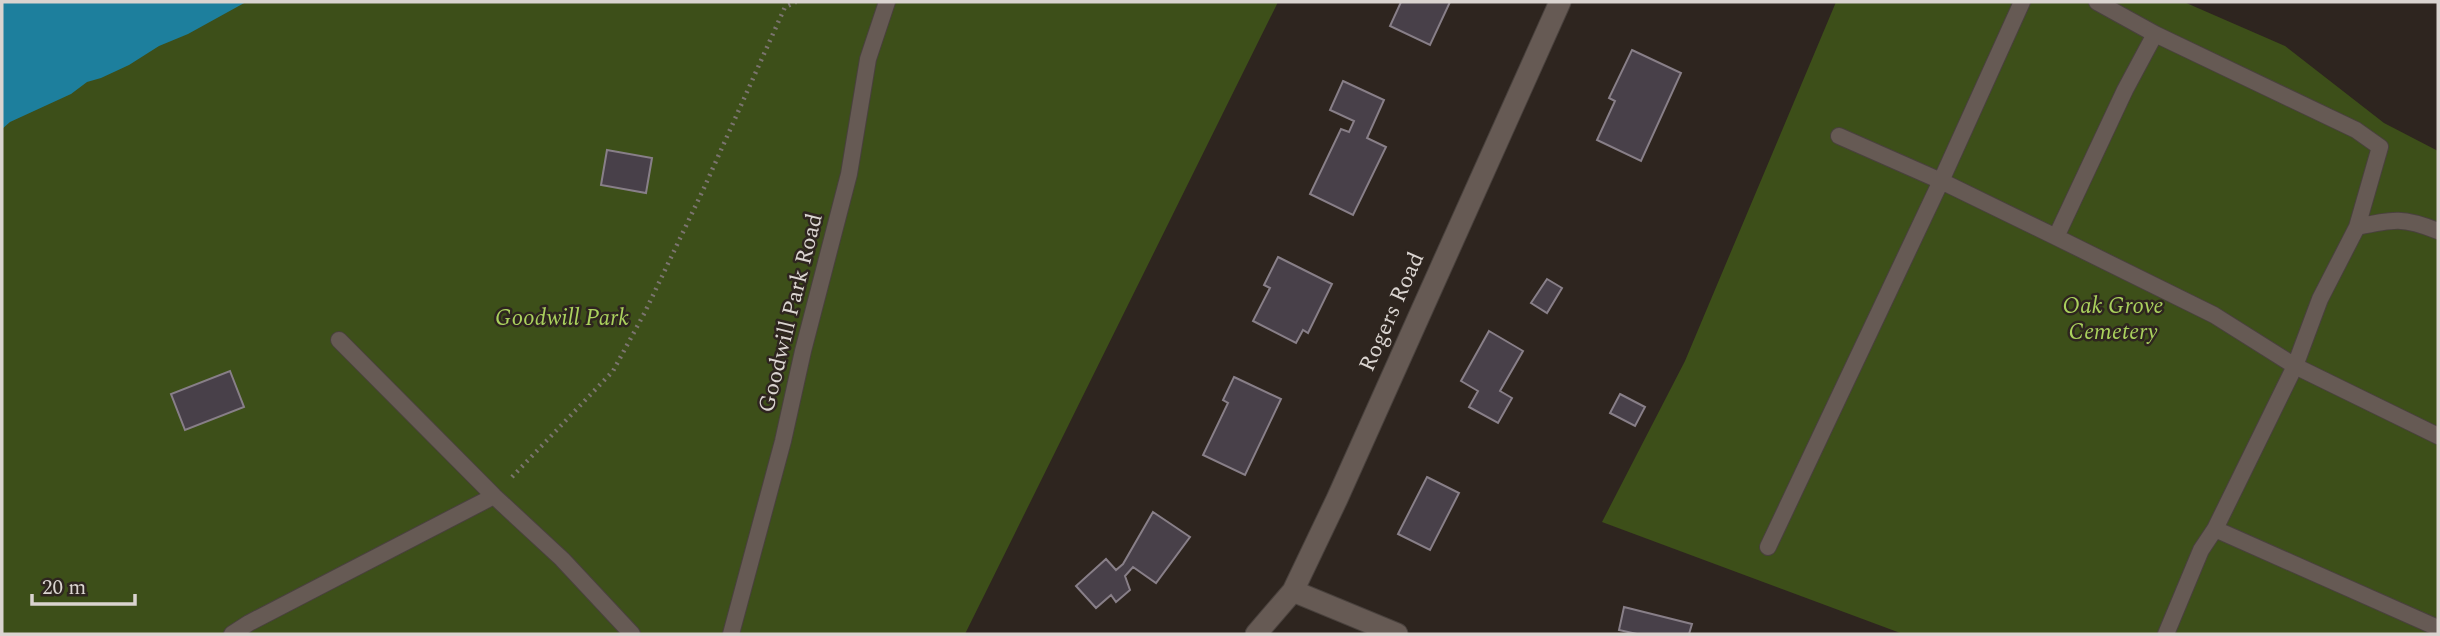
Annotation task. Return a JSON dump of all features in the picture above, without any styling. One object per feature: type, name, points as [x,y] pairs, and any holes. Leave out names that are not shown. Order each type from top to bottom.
[{"type":"street","name":"Rogers Road","points":[[1256,634],[1293,592],[1343,487],[1560,2]]},
{"type":"street","points":[[1293,592],[1397,634]]},
{"type":"lane","name":"Goodwill Park Road","points":[[731,634],[783,441],[803,351],[849,174],[868,59],[887,2]]},
{"type":"lane","points":[[1768,547],[1941,181],[2022,2]]},
{"type":"lane","points":[[2097,2],[2155,34],[2356,130],[2380,147],[2357,227],[2320,299],[2295,366],[2215,529],[2201,550],[2166,634]]},
{"type":"lane","points":[[2056,236],[2125,90],[2155,34]]},
{"type":"lane","points":[[1839,136],[1941,181],[2214,314],[2295,366],[2438,436]]},
{"type":"lane","points":[[2357,227],[2382,221],[2410,220],[2438,232]]},
{"type":"lane","points":[[339,341],[494,496],[562,559],[632,634]]},
{"type":"lane","points":[[232,634],[273,610],[494,496]]},
{"type":"lane","points":[[2215,529],[2438,628]]},
{"type":"path","points":[[494,496],[613,371],[645,312],[704,188],[785,7],[796,2]]},
{"type":"green space","name":"Goodwill Park","points":[[2,2],[1278,2],[965,634],[2,634]]},
{"type":"green space","name":"Oak Grove Cemetery","points":[[1836,2],[2184,2],[2285,46],[2384,123],[2438,151],[2438,634],[1903,634],[1602,522],[1685,361]]},
{"type":"water","points":[[2,2],[246,2],[188,34],[159,46],[129,65],[87,82],[71,94],[10,122],[2,129]]},
{"type":"building","points":[[1401,2],[1450,2],[1430,45],[1390,26]]},
{"type":"building","points":[[1632,50],[1681,73],[1641,161],[1597,140],[1615,101],[1609,98]]},
{"type":"building","points":[[1343,81],[1384,100],[1367,138],[1386,147],[1353,215],[1310,194],[1341,129],[1349,132],[1354,121],[1330,110]]},
{"type":"building","points":[[607,150],[652,158],[646,193],[601,185]]},
{"type":"building","points":[[1278,257],[1332,284],[1308,333],[1303,330],[1296,343],[1253,321],[1270,288],[1264,285]]},
{"type":"building","points":[[1547,279],[1562,288],[1547,313],[1531,303]]},
{"type":"building","points":[[1489,331],[1523,351],[1500,391],[1512,398],[1498,423],[1469,407],[1478,391],[1461,381]]},
{"type":"building","points":[[230,371],[244,407],[185,430],[171,394]]},
{"type":"building","points":[[1234,377],[1281,399],[1245,475],[1203,455],[1228,403],[1223,400]]},
{"type":"building","points":[[1620,394],[1645,407],[1635,426],[1610,413]]},
{"type":"building","points":[[1427,477],[1459,493],[1430,550],[1398,534]]},
{"type":"building","points":[[1153,512],[1190,537],[1156,583],[1133,567],[1125,576],[1130,590],[1116,602],[1111,595],[1096,608],[1076,586],[1106,559],[1116,570],[1123,564]]},
{"type":"building","points":[[1624,607],[1692,624],[1689,634],[1637,634],[1619,630]]}]
